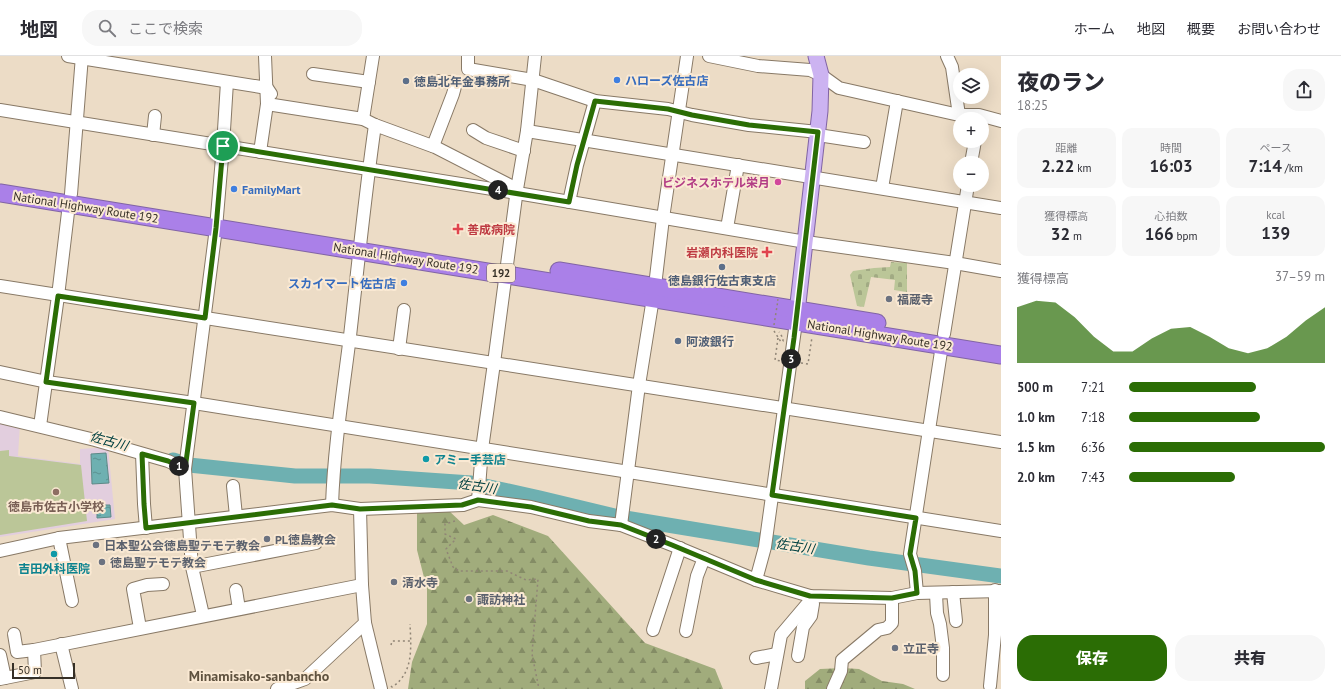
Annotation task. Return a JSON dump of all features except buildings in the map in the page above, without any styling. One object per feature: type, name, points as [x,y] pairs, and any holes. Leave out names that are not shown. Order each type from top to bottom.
[{"type":"highway","name":"National Highway Route 192","points":[[0,182],[70,199]]},
{"type":"highway","name":"National Highway Route 192","points":[[0,193],[70,199],[654,292],[943,340],[1001,355]]},
{"type":"highway","name":"National Highway Route 192","points":[[943,340],[1001,344]]},
{"type":"main road","points":[[796,316],[818,134],[821,75],[816,56]]},
{"type":"street","points":[[68,56],[82,57],[267,88]]},
{"type":"street","points":[[260,152],[271,101],[267,88],[265,56]]},
{"type":"street","points":[[363,119],[373,56]]},
{"type":"street","points":[[468,56],[468,69],[533,80],[595,101],[668,109],[692,115],[749,125],[864,142]]},
{"type":"street","points":[[0,551],[60,538],[332,505],[360,509],[462,505],[479,490],[482,449],[517,191],[527,131],[535,56]]},
{"type":"street","points":[[622,518],[639,385],[654,292],[663,218],[687,56]]},
{"type":"street","points":[[709,56],[758,66],[810,70],[821,75],[839,88],[953,114]]},
{"type":"street","points":[[947,56],[952,67],[959,112]]},
{"type":"street","points":[[40,423],[70,199],[82,57]]},
{"type":"street","points":[[313,74],[369,82]]},
{"type":"street","points":[[433,146],[456,83],[439,81]]},
{"type":"street","points":[[203,615],[192,567],[188,522],[186,465],[217,223],[227,82]]},
{"type":"street","points":[[271,101],[363,119],[375,125],[433,146],[517,191]]},
{"type":"street","points":[[569,202],[595,101]]},
{"type":"street","points":[[882,188],[897,101]]},
{"type":"street","points":[[0,110],[368,170],[517,191],[569,202],[806,242],[1001,271]]},
{"type":"street","points":[[153,135],[155,116]]},
{"type":"street","points":[[989,119],[1001,121]]},
{"type":"street","points":[[332,505],[333,475],[338,426],[368,170],[375,125]]},
{"type":"street","points":[[473,130],[486,134],[524,151]]},
{"type":"street","points":[[527,131],[1001,208]]},
{"type":"street","points":[[727,228],[738,165]]},
{"type":"street","points":[[917,593],[915,571],[910,554],[928,430],[967,192]]},
{"type":"street","points":[[0,286],[1001,442]]},
{"type":"street","points":[[399,349],[404,310]]},
{"type":"street","points":[[756,580],[766,542],[796,316]]},
{"type":"street","points":[[0,372],[46,382],[194,403],[1001,531]]},
{"type":"street","points":[[0,418],[40,423],[142,454],[186,465]]},
{"type":"street","points":[[142,454],[146,528]]},
{"type":"street","points":[[233,486],[236,516]]},
{"type":"street","points":[[479,490],[531,507],[589,521],[622,518],[680,548],[756,580],[810,599],[892,598],[917,593],[936,594],[998,591],[990,686]]},
{"type":"street","points":[[360,509],[362,585],[365,623],[380,685]]},
{"type":"street","points":[[60,538],[72,601]]},
{"type":"street","points":[[192,567],[316,543]]},
{"type":"street","points":[[653,630],[680,548]]},
{"type":"street","points":[[686,631],[697,576],[704,558]]},
{"type":"street","points":[[140,628],[133,589],[158,582]]},
{"type":"street","points":[[14,634],[17,652],[34,650],[203,615],[362,585]]},
{"type":"street","points":[[236,590],[240,609]]},
{"type":"street","points":[[953,592],[956,621]]},
{"type":"street","points":[[936,594],[937,613],[943,648],[943,675]]},
{"type":"street","points":[[833,689],[841,671],[842,660],[878,630],[887,628],[892,623],[892,598]]},
{"type":"street","points":[[771,689],[781,635],[810,599]]},
{"type":"street","points":[[798,656],[803,627],[811,616],[813,604],[810,599]]},
{"type":"street","points":[[277,689],[305,679],[365,623]]},
{"type":"street","points":[[61,644],[72,689]]},
{"type":"street","points":[[0,654],[3,678],[36,672],[34,650]]},
{"type":"street","points":[[756,658],[778,654]]},
{"type":"path","points":[[774,325],[777,300]]},
{"type":"path","points":[[770,326],[781,342],[783,341],[783,338]]},
{"type":"path","points":[[455,521],[445,524],[445,534],[456,539],[446,550],[453,567],[459,571],[508,571],[526,580],[538,579],[532,654],[540,689]]},
{"type":"path","points":[[380,685],[388,681],[392,687],[400,682],[410,660],[410,624]]},
{"type":"path","points":[[391,645],[392,641],[411,641]]},
{"type":"shaded area","name":"徳島市佐古小学校","points":[[0,422],[20,424],[18,456],[80,464],[80,449],[108,447],[115,519],[0,537]]},
{"type":"green space","points":[[891,262],[907,263],[907,292],[894,290],[895,280],[871,277],[864,307],[857,306],[850,275],[853,271],[890,267]]},
{"type":"green space","name":"徳島市佐古小学校","points":[[9,450],[9,456],[81,465],[87,521],[0,535],[0,451]]},
{"type":"green space","points":[[447,509],[464,525],[493,515],[548,536],[645,643],[715,669],[723,689],[408,689],[412,662],[427,624],[427,589],[417,550],[417,511]]},
{"type":"green space","points":[[820,669],[859,669],[882,681],[903,684],[915,689],[805,689],[805,681]]},
{"type":"water","points":[[106,453],[109,483],[92,484],[91,454]]},
{"type":"water","points":[[97,505],[110,505],[111,517],[97,518]]},
{"type":"waterway","name":"佐古川","points":[[173,460],[189,465],[295,476],[370,476],[471,483],[619,517],[869,558],[1001,576]]},
{"type":"place","name":"ハローズ佐古店","points":[[617,80]]},
{"type":"place","name":"徳島北年金事務所","points":[[406,81]]},
{"type":"place","name":"ビジネスホテル栄月","points":[[778,182]]},
{"type":"place","name":"FamilyMart","points":[[234,189]]},
{"type":"place","name":"善成病院","points":[[458,229]]},
{"type":"place","name":"岩瀬内科医院","points":[[767,252]]},
{"type":"place","name":"徳島銀行佐古東支店","points":[[722,267]]},
{"type":"place","name":"スカイマート佐古店","points":[[404,283]]},
{"type":"place","name":"福蔵寺","points":[[889,299]]},
{"type":"place","name":"阿波銀行","points":[[678,341]]},
{"type":"place","name":"アミー手芸店","points":[[426,459]]},
{"type":"place","name":"徳島市佐古小学校","points":[[56,492]]},
{"type":"place","name":"PL徳島教会","points":[[267,539]]},
{"type":"place","name":"日本聖公会徳島聖テモテ教会","points":[[96,545]]},
{"type":"place","name":"吉田外科医院","points":[[54,554]]},
{"type":"place","name":"徳島聖テモテ教会","points":[[102,562]]},
{"type":"place","name":"清水寺","points":[[394,582]]},
{"type":"place","name":"諏訪神社","points":[[469,599]]},
{"type":"place","name":"立正寺","points":[[895,648]]},
{"type":"district","name":"Minamisako-sanbancho","points":[[259,676]]},
{"type":"route","points":[[595,101],[668,109],[692,115],[749,125],[818,132],[794,338],[772,495],[916,518],[910,554],[915,571],[917,593],[892,598],[810,596],[756,580],[621,525],[589,521],[531,507],[478,500],[462,505],[360,509],[332,505],[146,528],[142,454],[168,461],[185,469],[194,403],[46,382],[58,296],[205,318],[216,228],[223,146],[569,202],[577,165],[595,101]]}]
